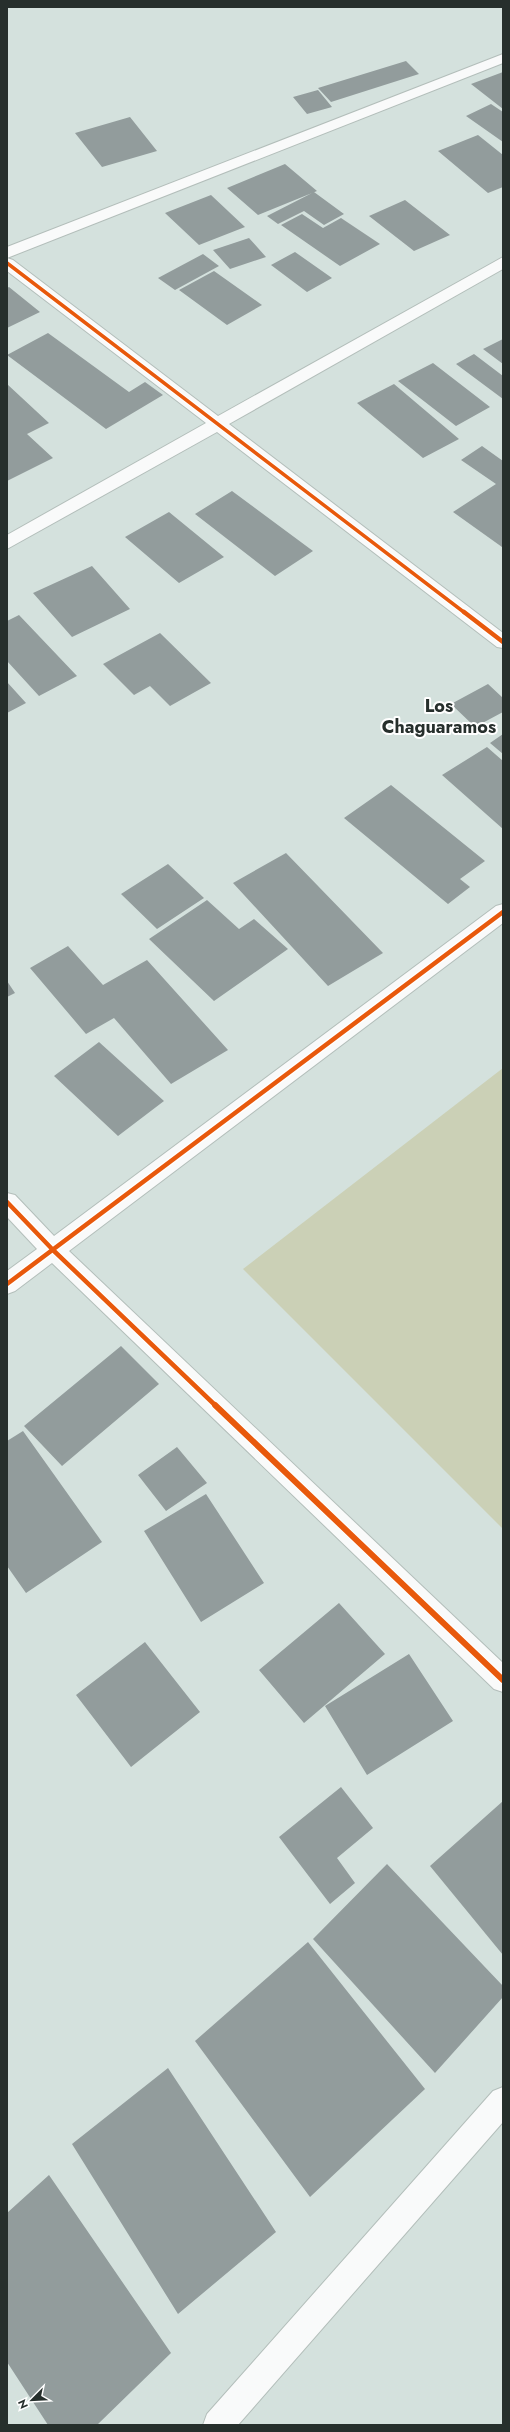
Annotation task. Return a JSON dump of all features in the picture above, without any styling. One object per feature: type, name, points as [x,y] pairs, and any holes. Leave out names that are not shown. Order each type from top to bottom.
[{"type":"street","points":[[7,253],[503,58]]},
{"type":"street","points":[[7,543],[503,262]]},
{"type":"street","points":[[7,264],[503,642]]},
{"type":"street","points":[[7,1284],[503,912]]},
{"type":"street","points":[[7,1202],[52,1250],[503,1680]]},
{"type":"street","points":[[218,2425],[503,2101]]},
{"type":"green space","points":[[503,1068],[503,1529],[243,1269]]},
{"type":"building","points":[[406,61],[419,74],[331,102],[318,88]]},
{"type":"building","points":[[503,72],[503,109],[471,84]]},
{"type":"building","points":[[318,90],[332,107],[307,114],[293,97]]},
{"type":"building","points":[[491,104],[503,112],[503,142],[466,116]]},
{"type":"building","points":[[130,117],[157,151],[102,167],[75,133]]},
{"type":"building","points":[[478,135],[503,155],[503,187],[488,193],[438,151]]},
{"type":"building","points":[[285,164],[317,191],[258,215],[227,188]]},
{"type":"building","points":[[314,192],[344,214],[324,225],[304,211],[278,224],[267,216]]},
{"type":"building","points":[[211,195],[245,227],[199,245],[165,213]]},
{"type":"building","points":[[405,200],[450,235],[414,251],[369,216]]},
{"type":"building","points":[[302,214],[323,228],[341,218],[380,244],[340,266],[281,225]]},
{"type":"building","points":[[249,238],[266,257],[230,269],[213,250]]},
{"type":"building","points":[[295,252],[332,278],[307,292],[271,265]]},
{"type":"building","points":[[203,254],[219,266],[175,290],[158,278]]},
{"type":"building","points":[[214,271],[262,305],[227,325],[179,290]]},
{"type":"building","points":[[9,287],[40,312],[7,328],[7,288]]},
{"type":"building","points":[[48,333],[129,392],[145,382],[163,395],[106,429],[7,355]]},
{"type":"building","points":[[503,339],[503,364],[483,349]]},
{"type":"building","points":[[474,354],[503,376],[503,399],[456,364]]},
{"type":"building","points":[[433,363],[490,407],[456,426],[398,381]]},
{"type":"building","points":[[7,384],[49,423],[27,434],[53,458],[7,481]]},
{"type":"building","points":[[394,384],[459,439],[423,458],[357,403]]},
{"type":"building","points":[[482,446],[503,461],[502,547],[453,512],[496,484],[461,460]]},
{"type":"building","points":[[232,491],[313,551],[275,576],[195,514]]},
{"type":"building","points":[[169,512],[224,557],[179,583],[125,537]]},
{"type":"building","points":[[92,566],[130,609],[72,637],[33,593]]},
{"type":"building","points":[[19,615],[77,676],[39,696],[7,661],[7,621]]},
{"type":"building","points":[[160,633],[211,683],[170,706],[150,686],[134,695],[103,664]]},
{"type":"building","points":[[7,682],[26,703],[7,713]]},
{"type":"building","points":[[488,684],[503,698],[503,712],[475,727],[451,704]]},
{"type":"building","points":[[503,734],[503,754],[490,743]]},
{"type":"building","points":[[487,747],[503,761],[503,829],[442,775]]},
{"type":"building","points":[[391,785],[485,861],[460,879],[470,887],[448,904],[344,818]]},
{"type":"building","points":[[286,853],[383,953],[328,986],[233,883]]},
{"type":"building","points":[[168,864],[204,898],[157,929],[121,894]]},
{"type":"building","points":[[207,900],[239,929],[254,919],[288,949],[214,1001],[149,939]]},
{"type":"building","points":[[68,946],[103,985],[147,960],[228,1050],[171,1084],[114,1018],[86,1034],[30,968]]},
{"type":"building","points":[[7,981],[15,993],[7,997]]},
{"type":"building","points":[[99,1042],[164,1101],[118,1136],[54,1076]]},
{"type":"building","points":[[121,1346],[159,1384],[62,1466],[24,1426]]},
{"type":"building","points":[[23,1431],[102,1542],[26,1593],[7,1566],[7,1441]]},
{"type":"building","points":[[177,1447],[207,1483],[166,1511],[138,1475]]},
{"type":"building","points":[[206,1494],[264,1583],[201,1622],[144,1531]]},
{"type":"building","points":[[339,1603],[385,1654],[304,1723],[259,1670]]},
{"type":"building","points":[[145,1642],[200,1712],[131,1767],[76,1695]]},
{"type":"building","points":[[409,1654],[453,1721],[367,1775],[325,1706]]},
{"type":"building","points":[[341,1787],[373,1828],[337,1858],[355,1883],[330,1904],[279,1837]]},
{"type":"building","points":[[503,1801],[503,1955],[430,1866]]},
{"type":"building","points":[[387,1864],[503,1986],[503,1997],[435,2073],[313,1939]]},
{"type":"building","points":[[308,1942],[425,2089],[310,2197],[195,2041]]},
{"type":"building","points":[[168,2068],[276,2232],[178,2314],[72,2144]]},
{"type":"building","points":[[49,2175],[171,2353],[97,2425],[48,2425],[7,2362],[7,2213]]},
{"type":"cycle path","points":[[7,263],[503,642]]},
{"type":"cycle path","points":[[7,1284],[503,912]]},
{"type":"cycle path","points":[[7,1202],[53,1250],[503,1680]]},
{"type":"district","name":"Los Chaguaramos","points":[[439,716]]}]
